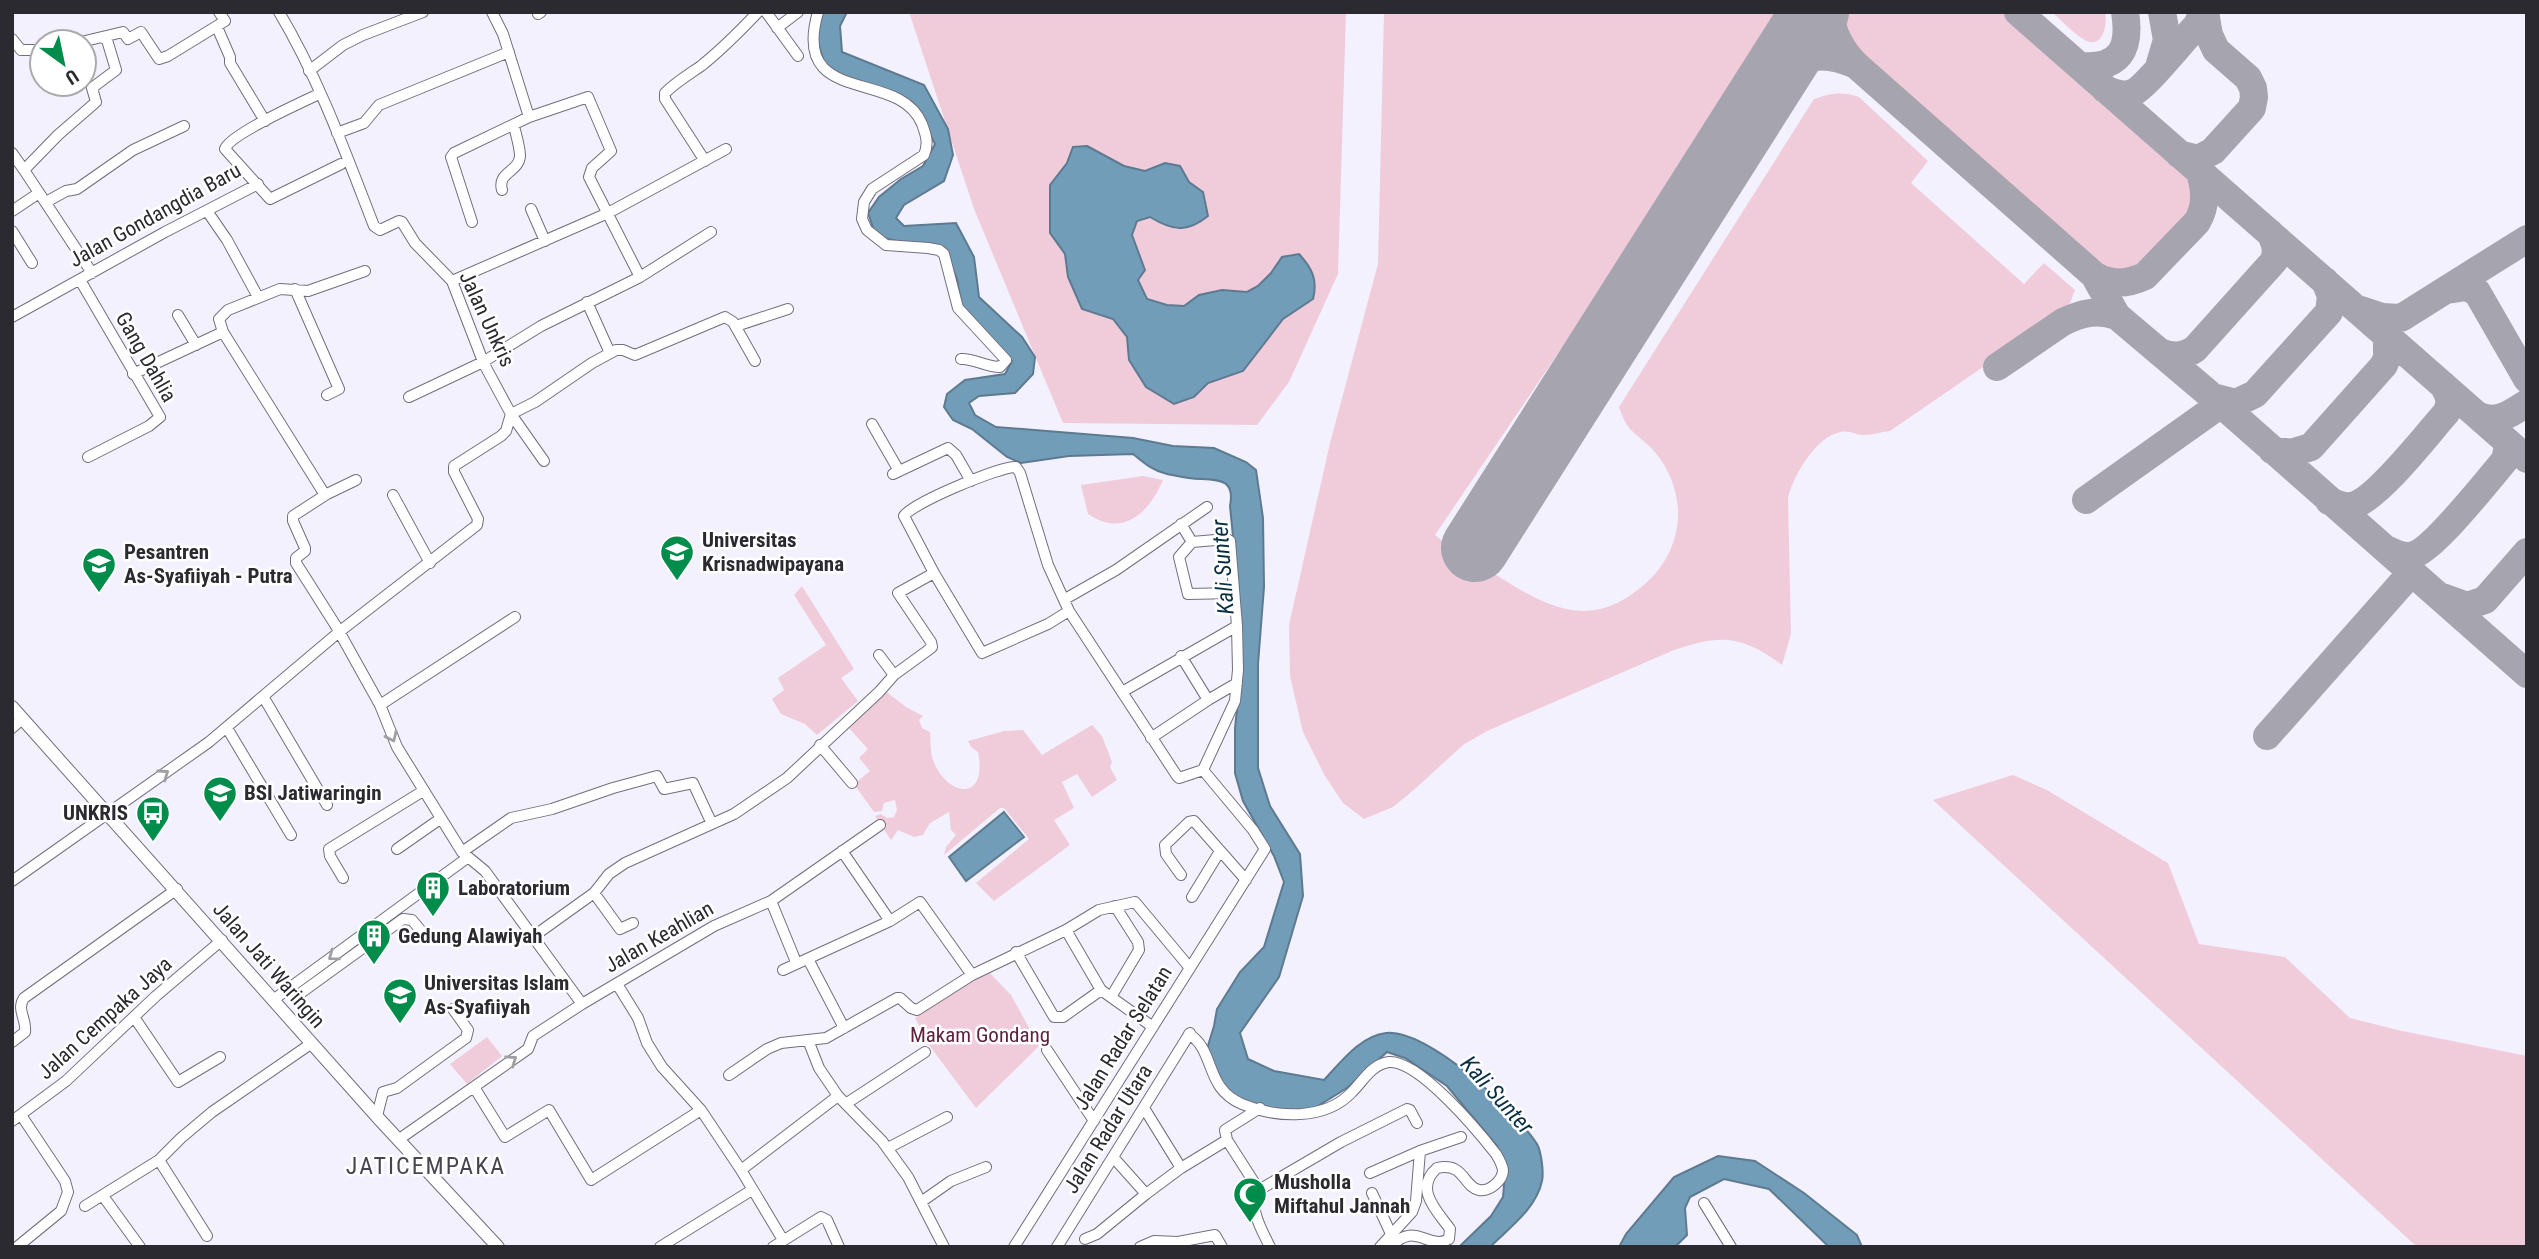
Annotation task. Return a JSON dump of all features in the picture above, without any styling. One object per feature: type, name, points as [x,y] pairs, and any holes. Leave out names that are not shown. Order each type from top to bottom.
[{"type":"main road","name":"Jalan Jati Waringin","points":[[12,707],[17,723],[109,814],[398,1140],[498,1247]]},
{"type":"street","points":[[98,39],[123,32],[128,38],[141,32],[159,60],[225,21],[219,12]]},
{"type":"street","name":"Jalan Unkris","points":[[280,12],[337,133],[376,229],[402,222],[415,243],[452,281],[484,362],[511,414],[544,461]]},
{"type":"street","points":[[309,71],[344,45],[363,35],[423,12]]},
{"type":"street","points":[[492,12],[509,52],[529,117]]},
{"type":"street","points":[[705,160],[665,99],[665,93],[727,44],[758,12]]},
{"type":"street","points":[[766,12],[798,57]]},
{"type":"street","points":[[777,28],[798,12]]},
{"type":"street","points":[[818,12],[814,27],[815,53],[826,70],[842,81],[902,100],[912,107],[921,122],[928,146],[924,155],[872,188],[864,202],[862,219],[867,230],[886,245],[928,248],[944,254],[958,308],[1006,360],[1000,367],[993,367],[966,358],[961,359]]},
{"type":"street","points":[[216,27],[230,57],[230,63],[265,121]]},
{"type":"street","points":[[24,170],[58,135],[96,102],[92,88],[116,70],[107,40],[103,38]]},
{"type":"street","points":[[12,39],[21,50],[28,50]]},
{"type":"street","points":[[337,133],[364,123],[379,105],[509,52]]},
{"type":"street","name":"Jalan Gondangdia Baru","points":[[12,317],[258,184],[229,155],[226,145],[265,121],[319,94]]},
{"type":"street","points":[[472,222],[451,157],[460,149],[529,117],[584,97],[590,99],[611,151],[589,172],[589,177],[640,276]]},
{"type":"street","points":[[12,211],[43,198],[77,189],[133,150],[184,126]]},
{"type":"street","points":[[502,190],[502,177],[517,165],[520,156],[514,126]]},
{"type":"street","points":[[452,281],[608,213],[726,149]]},
{"type":"street","points":[[12,153],[92,273]]},
{"type":"street","points":[[258,184],[270,199],[341,164]]},
{"type":"street","points":[[531,209],[545,241]]},
{"type":"street","points":[[207,211],[227,240],[258,297]]},
{"type":"street","points":[[12,231],[32,263]]},
{"type":"street","points":[[409,397],[484,362],[541,326],[640,276],[711,232]]},
{"type":"street","points":[[325,495],[219,323],[222,315],[280,289],[316,290],[365,271]]},
{"type":"street","name":"Gang Dahlia","points":[[80,280],[160,417],[149,426],[88,457]]},
{"type":"street","points":[[295,289],[339,389],[327,396]]},
{"type":"street","points":[[587,302],[610,354]]},
{"type":"street","points":[[736,326],[789,309]]},
{"type":"street","points":[[178,315],[196,345]]},
{"type":"street","points":[[12,881],[227,728],[340,632],[478,523],[454,472],[454,466],[501,436],[506,431],[511,414],[619,349],[635,355],[725,317],[736,326],[755,361]]},
{"type":"street","points":[[133,374],[223,332]]},
{"type":"street","points":[[872,424],[896,472],[948,448],[956,455],[971,481]]},
{"type":"street","points":[[1069,611],[1048,624],[982,653],[934,573],[904,516],[912,507],[971,481],[1014,466],[1018,470],[1048,565],[1069,611],[1178,777],[1203,770],[1233,708],[1237,683],[1237,626],[1230,541],[1192,542],[1179,557],[1188,594],[1234,593]]},
{"type":"street","points":[[356,480],[325,495],[293,516],[306,551],[295,560],[340,632],[380,705],[397,747],[437,814],[464,855],[485,871],[582,1004]]},
{"type":"street","points":[[393,495],[430,563]]},
{"type":"street","points":[[1065,599],[1116,570],[1207,506]]},
{"type":"street","points":[[1181,524],[1192,542]]},
{"type":"street","points":[[534,936],[594,893],[608,874],[625,863],[734,814],[787,778],[894,674],[932,647],[898,593],[934,573]]},
{"type":"street","points":[[380,705],[515,617]]},
{"type":"street","points":[[1122,692],[1237,626]]},
{"type":"street","points":[[879,655],[894,674]]},
{"type":"street","points":[[1181,656],[1208,700]]},
{"type":"street","points":[[1151,738],[1237,683]]},
{"type":"street","points":[[264,698],[327,805]]},
{"type":"street","points":[[227,728],[290,835]]},
{"type":"street","points":[[820,745],[852,783]]},
{"type":"street","name":"Jalan Radar Selatan","points":[[1014,1247],[1265,849],[1253,830],[1203,770]]},
{"type":"street","points":[[273,1000],[511,818],[552,809],[598,792],[657,776],[664,789],[693,783],[712,824]]},
{"type":"street","points":[[343,878],[330,856],[329,849],[423,790]]},
{"type":"street","points":[[397,849],[437,814]]},
{"type":"street","points":[[1181,875],[1164,849],[1169,839],[1189,822],[1194,821],[1245,880]]},
{"type":"street","name":"Jalan Keahlian","points":[[398,1140],[528,1049],[533,1036],[714,926],[771,901],[880,825]]},
{"type":"street","points":[[842,851],[890,921]]},
{"type":"street","points":[[1192,897],[1220,851]]},
{"type":"street","points":[[12,1042],[25,1032],[20,1008],[24,998],[177,889]]},
{"type":"street","points":[[594,893],[620,929],[633,923]]},
{"type":"street","points":[[771,901],[796,962]]},
{"type":"street","points":[[783,970],[890,921],[920,901],[972,975]]},
{"type":"street","points":[[729,1075],[781,1042],[826,1038],[897,998],[917,1010],[972,975],[1066,930],[1099,910],[1115,906],[1139,904],[1190,968]]},
{"type":"street","points":[[1111,997],[1139,950],[1138,942],[1115,906]]},
{"type":"street","points":[[298,995],[403,919],[412,920],[422,932]]},
{"type":"street","points":[[1066,930],[1101,990],[1153,1027]]},
{"type":"street","name":"Jalan Cempaka Jaya","points":[[17,1118],[66,1081],[222,940]]},
{"type":"street","points":[[1016,952],[1054,1017],[1063,1017],[1101,990]]},
{"type":"street","points":[[808,959],[844,1028]]},
{"type":"street","points":[[617,984],[638,1018],[647,1043],[662,1067],[701,1110],[783,1240]]},
{"type":"street","points":[[377,1116],[383,1092],[397,1088],[466,1038],[468,1030],[453,1009]]},
{"type":"street","points":[[134,1017],[178,1082],[220,1056]]},
{"type":"street","name":"Jalan Radar Utara","points":[[1058,1247],[1190,1033],[1199,1042],[1222,1090],[1238,1102],[1260,1108]]},
{"type":"street","points":[[808,1040],[819,1068],[888,1148],[921,1202],[944,1247]]},
{"type":"street","points":[[85,1206],[159,1160],[212,1112],[312,1043]]},
{"type":"street","points":[[1046,1050],[1094,1121]]},
{"type":"street","points":[[741,1170],[843,1099],[925,1052]]},
{"type":"street","points":[[1259,1189],[1227,1140],[1225,1130],[1260,1108],[1306,1115],[1347,1097],[1374,1069],[1386,1062],[1402,1065],[1438,1089],[1496,1154],[1502,1166],[1501,1176],[1493,1186],[1480,1190],[1454,1169],[1443,1167],[1434,1170],[1429,1179],[1427,1195],[1433,1209],[1450,1229],[1449,1239],[1441,1242],[1409,1235],[1398,1238],[1391,1247]]},
{"type":"street","points":[[474,1087],[505,1137],[549,1110],[591,1180],[701,1110]]},
{"type":"street","points":[[1144,1108],[1181,1168]]},
{"type":"street","points":[[1270,1247],[1255,1213],[1255,1194],[1259,1189],[1341,1142],[1407,1109],[1417,1123]]},
{"type":"street","points":[[888,1148],[947,1117]]},
{"type":"street","points":[[17,1118],[65,1181],[68,1192],[61,1211],[17,1247]]},
{"type":"street","points":[[1370,1173],[1461,1137]]},
{"type":"street","points":[[1085,1240],[1097,1234],[1181,1168],[1227,1140]]},
{"type":"street","points":[[1380,1247],[1412,1212],[1416,1200],[1420,1151]]},
{"type":"street","points":[[1112,1157],[1146,1194]]},
{"type":"street","points":[[159,1160],[207,1236]]},
{"type":"street","points":[[921,1202],[951,1181],[986,1167]]},
{"type":"street","points":[[660,1247],[752,1190]]},
{"type":"street","points":[[1372,1193],[1391,1234]]},
{"type":"street","points":[[103,1196],[140,1247]]},
{"type":"street","points":[[1704,1203],[1731,1247]]},
{"type":"street","points":[[773,1247],[821,1217],[827,1220],[839,1247]]},
{"type":"street","points":[[1140,1247],[1154,1241],[1178,1242],[1215,1235],[1222,1247]]},
{"type":"green space","points":[[909,12],[1346,12],[1338,274],[1289,382],[1257,425],[1063,423],[974,209]]},
{"type":"green space","points":[[1384,12],[1789,12],[1435,535],[1513,586],[1551,605],[1588,611],[1607,607],[1627,598],[1647,582],[1666,559],[1678,520],[1672,483],[1659,458],[1630,428],[1619,407],[1814,99],[1837,94],[1859,97],[1928,161],[1911,183],[2024,284],[2044,263],[2075,290],[2069,306],[2063,312],[1890,431],[1863,435],[1841,432],[1823,441],[1807,458],[1788,497],[1791,634],[1782,665],[1755,648],[1731,640],[1705,641],[1674,650],[1487,731],[1463,745],[1393,807],[1364,819],[1343,803],[1325,776],[1303,732],[1290,676],[1289,625],[1330,443],[1378,264]]},
{"type":"green space","points":[[1830,12],[2018,12],[2200,172],[2204,197],[2203,210],[2197,222],[2156,266],[2144,274],[2118,283],[2103,281],[1846,55],[1835,35]]},
{"type":"green space","points":[[2052,12],[2105,12],[2106,24],[2099,39],[2090,42],[2071,30]]},
{"type":"green space","points":[[1143,476],[1163,480],[1142,512],[1123,522],[1113,523],[1101,521],[1088,514],[1081,485]]},
{"type":"green space","points":[[802,586],[854,669],[841,678],[858,701],[817,735],[805,724],[781,714],[772,699],[784,690],[778,678],[826,645],[794,595]]},
{"type":"green space","points":[[884,690],[923,716],[919,720],[922,728],[930,732],[933,760],[947,782],[956,787],[972,787],[980,769],[978,752],[968,741],[1004,731],[1023,730],[1042,755],[1092,725],[1102,736],[1112,762],[1110,767],[1117,780],[1092,797],[1077,774],[1062,782],[1074,808],[1054,820],[1070,845],[994,901],[976,883],[1029,839],[1004,808],[1000,808],[944,855],[946,847],[956,835],[951,830],[949,812],[930,823],[923,835],[914,837],[898,830],[891,840],[875,816],[881,814],[887,818],[894,817],[897,810],[895,800],[884,803],[882,811],[874,812],[854,784],[870,771],[859,758],[868,749],[847,726]]},
{"type":"green space","points":[[2013,775],[2047,790],[2168,863],[2199,944],[2285,957],[2350,1018],[2527,1056],[2527,1247],[2417,1247],[1933,800]]},
{"type":"green space","name":"Makam Gondang","points":[[986,969],[1011,995],[1039,1046],[976,1108],[929,1045],[915,1018]]},
{"type":"green space","points":[[487,1037],[502,1056],[467,1084],[450,1064]]},
{"type":"water","points":[[818,12],[847,12],[840,26],[842,52],[924,85],[948,129],[953,155],[944,181],[904,205],[896,218],[904,226],[956,223],[974,257],[979,297],[1022,337],[1035,357],[1033,374],[1015,393],[979,396],[969,403],[975,415],[996,427],[1133,438],[1173,446],[1214,448],[1246,462],[1256,470],[1263,518],[1264,587],[1258,664],[1258,768],[1270,806],[1300,854],[1303,896],[1279,977],[1240,1033],[1248,1059],[1274,1071],[1324,1080],[1359,1044],[1386,1033],[1403,1035],[1424,1044],[1469,1074],[1526,1130],[1537,1144],[1542,1162],[1542,1181],[1534,1200],[1521,1217],[1490,1247],[1459,1247],[1491,1216],[1503,1197],[1505,1173],[1497,1146],[1447,1086],[1405,1058],[1387,1052],[1347,1088],[1305,1114],[1244,1103],[1217,1080],[1207,1049],[1217,1009],[1240,972],[1264,947],[1284,882],[1274,856],[1243,801],[1235,773],[1235,728],[1241,671],[1240,607],[1230,491],[1225,483],[1220,481],[1162,473],[1133,454],[1069,456],[1021,463],[1007,457],[972,429],[953,420],[944,407],[947,394],[965,380],[1005,374],[1012,361],[963,313],[957,279],[946,253],[876,236],[868,213],[879,197],[923,166],[935,144],[913,103],[826,70],[814,28]]},
{"type":"water","points":[[1087,146],[1124,166],[1145,171],[1165,163],[1180,166],[1189,182],[1203,192],[1208,216],[1193,225],[1173,227],[1150,217],[1137,221],[1132,235],[1145,270],[1138,280],[1147,299],[1167,305],[1184,306],[1199,295],[1222,290],[1247,292],[1258,286],[1271,273],[1282,257],[1299,254],[1307,264],[1314,280],[1313,299],[1283,319],[1243,371],[1208,383],[1194,397],[1174,404],[1146,387],[1129,360],[1127,337],[1113,319],[1082,309],[1068,277],[1065,254],[1050,233],[1050,185],[1067,163],[1073,147]]},
{"type":"water","points":[[1004,812],[1024,837],[966,881],[949,857]]},
{"type":"water","points":[[1718,1156],[1755,1161],[1804,1193],[1857,1235],[1862,1247],[1829,1247],[1769,1189],[1724,1179],[1690,1197],[1685,1208],[1687,1235],[1675,1247],[1619,1247],[1626,1234],[1674,1177]]},
{"type":"taxiway","points":[[1773,79],[1812,57],[1832,57],[1856,65],[1838,41],[1830,12]]},
{"type":"taxiway","points":[[2018,12],[2527,459]]},
{"type":"taxiway","points":[[2080,66],[2105,64],[2120,54],[2126,36],[2125,12]]},
{"type":"taxiway","points":[[2159,67],[2167,40],[2162,12]]},
{"type":"taxiway","points":[[2105,89],[2125,95],[2138,89],[2197,25],[2203,12]]},
{"type":"taxiway","points":[[2179,154],[2198,159],[2213,151],[2252,108],[2253,88],[2248,78],[2216,50],[2209,35],[2205,12]]},
{"type":"taxiway","points":[[1856,65],[2094,275],[2117,316],[2221,404],[2527,674]]},
{"type":"taxiway","points":[[2094,275],[2120,283],[2145,276],[2197,222],[2204,197],[2200,172]]},
{"type":"taxiway","points":[[2160,352],[2178,355],[2195,349],[2274,261],[2275,247],[2270,233]]},
{"type":"taxiway","points":[[2361,310],[2382,317],[2401,318],[2527,239]]},
{"type":"taxiway","points":[[2213,397],[2236,403],[2255,394],[2329,312],[2331,296],[2325,281]]},
{"type":"taxiway","points":[[2447,290],[2466,287],[2477,292],[2527,379]]},
{"type":"taxiway","points":[[1997,367],[2070,319],[2096,312],[2117,316]]},
{"type":"taxiway","points":[[2272,450],[2291,453],[2311,447],[2384,365],[2387,357],[2387,335]]},
{"type":"taxiway","points":[[2329,501],[2350,506],[2373,493],[2386,481],[2446,413],[2449,399],[2443,385]]},
{"type":"taxiway","points":[[2479,416],[2498,418],[2527,403]]},
{"type":"taxiway","points":[[2086,500],[2221,404]]},
{"type":"taxiway","points":[[2384,548],[2399,555],[2410,556],[2431,543],[2505,460],[2508,447],[2505,440]]},
{"type":"taxiway","points":[[2442,597],[2467,606],[2485,600],[2527,552]]},
{"type":"taxiway","points":[[2267,736],[2411,573]]},
{"type":"runway","points":[[1475,548],[1815,12]]},
{"type":"place","name":"Universitas Krisnadwipayana","points":[[677,582]]},
{"type":"place","name":"Pesantren As-Syafiiyah - Putra","points":[[99,594]]},
{"type":"place","name":"BSI Jatiwaringin","points":[[220,823]]},
{"type":"place","name":"UNKRIS","points":[[153,843]]},
{"type":"place","name":"Laboratorium","points":[[433,918]]},
{"type":"place","name":"Gedung Alawiyah","points":[[374,966]]},
{"type":"place","name":"Universitas Islam As-Syafiiyah","points":[[400,1025]]},
{"type":"place","name":"Musholla Miftahul Jannah","points":[[1250,1224]]},
{"type":"district","name":"JATICEMPAKA","points":[[426,1166]]},
{"type":"water label","name":"Kali Sunter","points":[[1223,567]]},
{"type":"water label","name":"Kali Sunter","points":[[1497,1095]]}]
